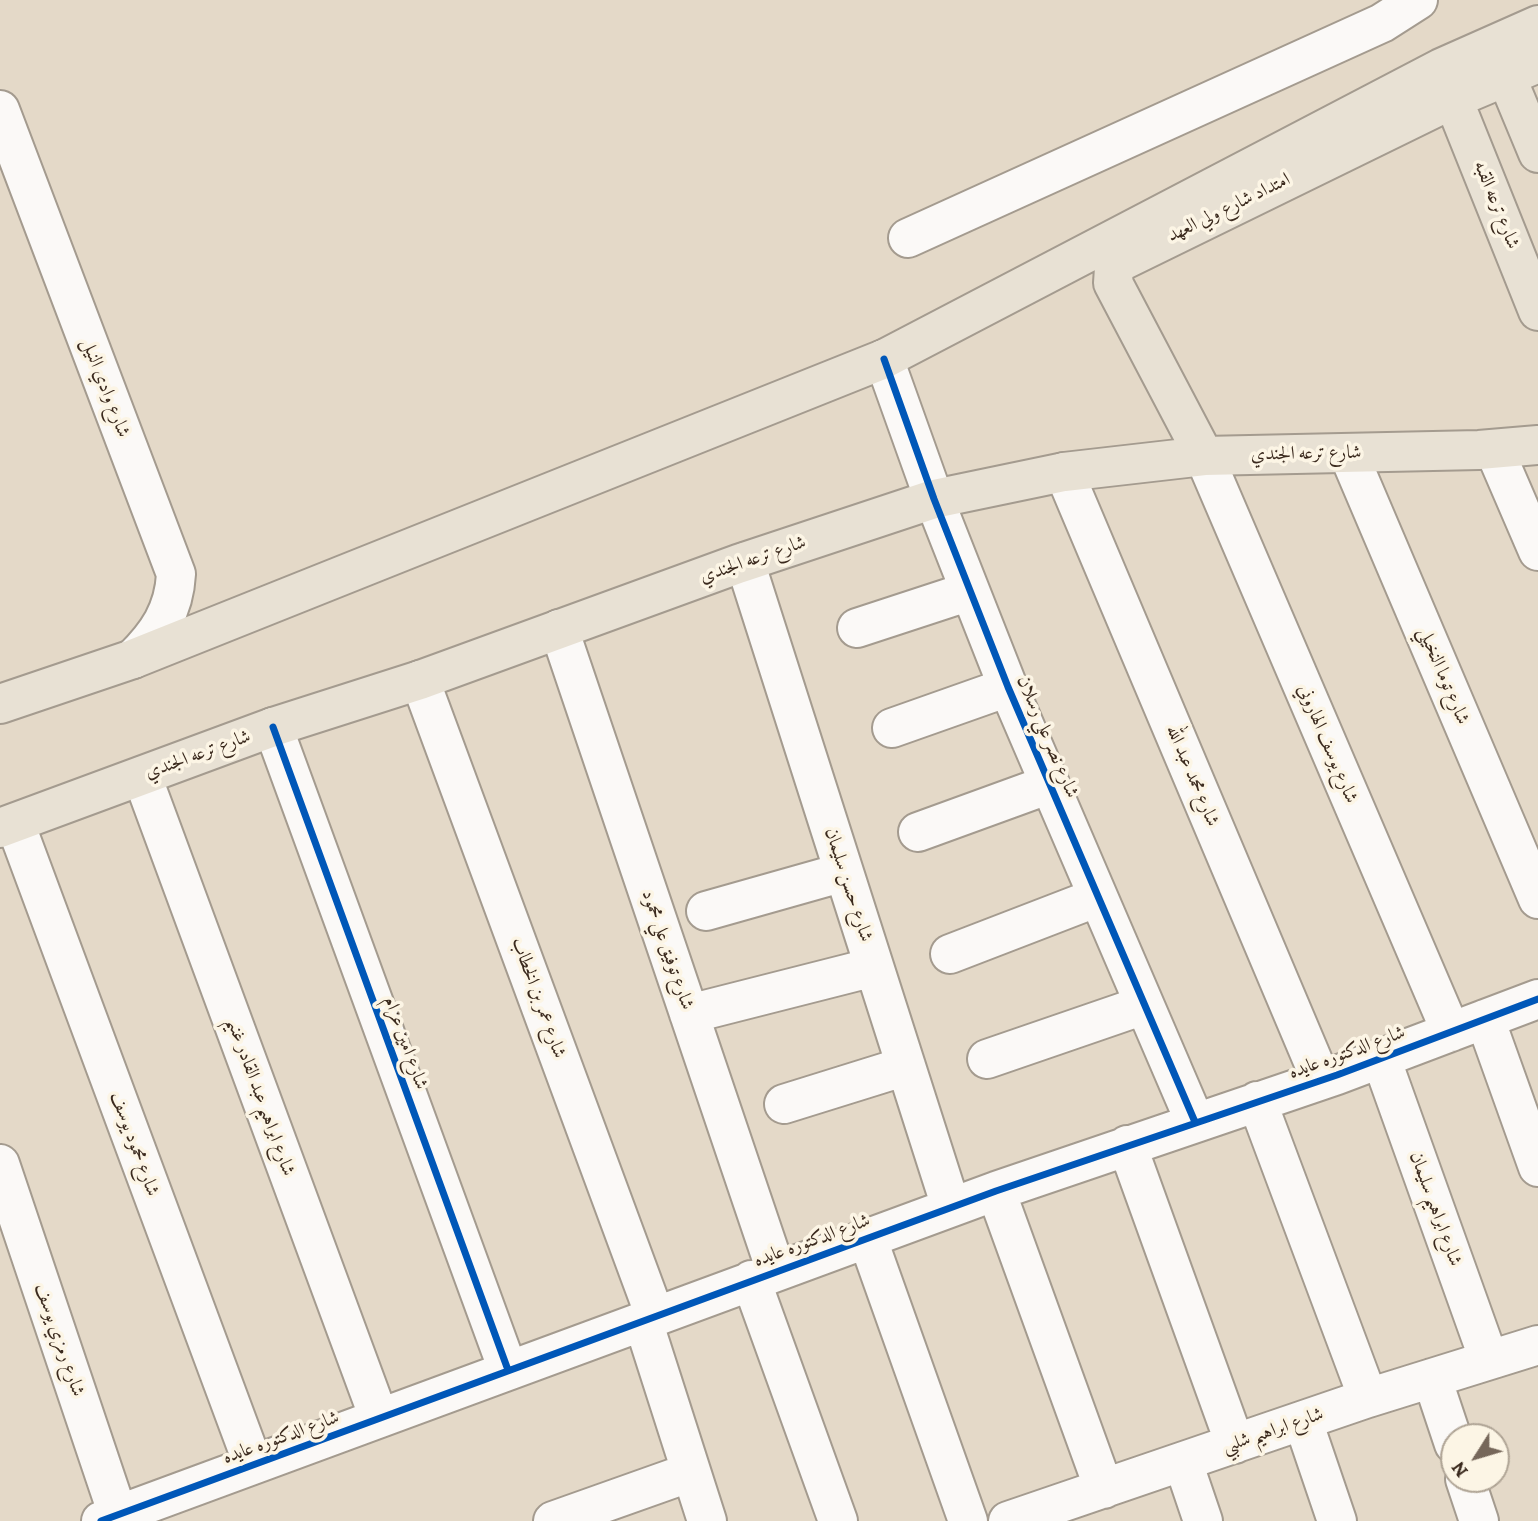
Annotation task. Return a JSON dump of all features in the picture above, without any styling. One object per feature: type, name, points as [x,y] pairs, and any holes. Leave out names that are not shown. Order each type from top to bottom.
[{"type":"main road","points":[[0,704],[133,659],[884,359],[1103,259],[1447,84],[1538,25]]},
{"type":"main road","points":[[1447,84],[1522,70],[1538,153]]},
{"type":"main road","name":"شارع ترعه القبه","points":[[1447,84],[1538,312]]},
{"type":"main road","points":[[1103,259],[1204,456]]},
{"type":"main road","name":"شارع ترعه الجندي","points":[[5,826],[273,727],[420,680],[745,562],[934,499],[1064,472],[1204,456],[1494,449],[1538,445]]},
{"type":"street","points":[[908,238],[1379,11],[1418,0]]},
{"type":"street","name":"شارع وادي النيل","points":[[0,110],[176,574],[175,591],[163,624],[153,639],[133,659]]},
{"type":"street","name":"شارع نصر علي رسلان","points":[[884,359],[934,499],[1008,687],[1195,1122]]},
{"type":"street","points":[[1494,449],[1538,551]]},
{"type":"street","name":"شارع توما النخيلي","points":[[1348,453],[1538,899]]},
{"type":"street","name":"شارع يوسف الهاروني","points":[[1204,456],[1468,1025],[1538,1167]]},
{"type":"street","name":"شارع محمد عبد الله","points":[[1064,472],[1321,1080]]},
{"type":"street","name":"شارع حسن سليمان","points":[[745,562],[951,1207]]},
{"type":"street","points":[[857,628],[970,591]]},
{"type":"street","name":"شارع توفيق علي محمود","points":[[559,629],[689,1014],[838,1521]]},
{"type":"street","name":"شارع عمر بن الخطاب","points":[[420,680],[649,1318],[707,1521]]},
{"type":"street","points":[[892,728],[1008,687]]},
{"type":"street","name":"شارع امين عزام","points":[[273,727],[509,1370]]},
{"type":"street","name":"شارع ابراهيم عبد القادر غنيم","points":[[142,776],[379,1418]]},
{"type":"street","points":[[918,832],[1050,784]]},
{"type":"street","name":"شارع محمود يوسف","points":[[5,826],[253,1464]]},
{"type":"street","points":[[706,911],[844,872]]},
{"type":"street","points":[[950,954],[1098,897]]},
{"type":"street","points":[[689,1014],[874,967]]},
{"type":"street","name":"شارع الدكتوره عايده","points":[[109,1518],[867,1237],[1321,1080],[1538,999]]},
{"type":"street","points":[[987,1059],[1144,1005]]},
{"type":"street","name":"شارع ابراهيم سليمان","points":[[1381,1058],[1489,1360]]},
{"type":"street","points":[[784,1104],[906,1066]]},
{"type":"street","points":[[1257,1101],[1368,1398]]},
{"type":"street","points":[[1127,1145],[1235,1444]]},
{"type":"street","name":"شارع رمزي يوسف","points":[[0,1164],[109,1518]]},
{"type":"street","points":[[996,1191],[1104,1489]]},
{"type":"street","points":[[867,1237],[968,1521]]},
{"type":"street","name":"شارع ابراهيم شلبي","points":[[1008,1521],[1068,1511],[1104,1489],[1368,1398],[1538,1347]]},
{"type":"street","points":[[1432,1378],[1447,1423]]},
{"type":"street","points":[[1303,1420],[1338,1521]]},
{"type":"street","points":[[1183,1462],[1203,1521]]},
{"type":"street","points":[[554,1521],[691,1472]]},
{"type":"street","points":[[1470,1493],[1479,1521]]},
{"type":"cycle path","points":[[884,359],[934,499],[1008,687],[1195,1122]]},
{"type":"cycle path","points":[[273,727],[508,1370]]},
{"type":"cycle path","points":[[101,1521],[996,1191],[1337,1075],[1538,999]]}]
